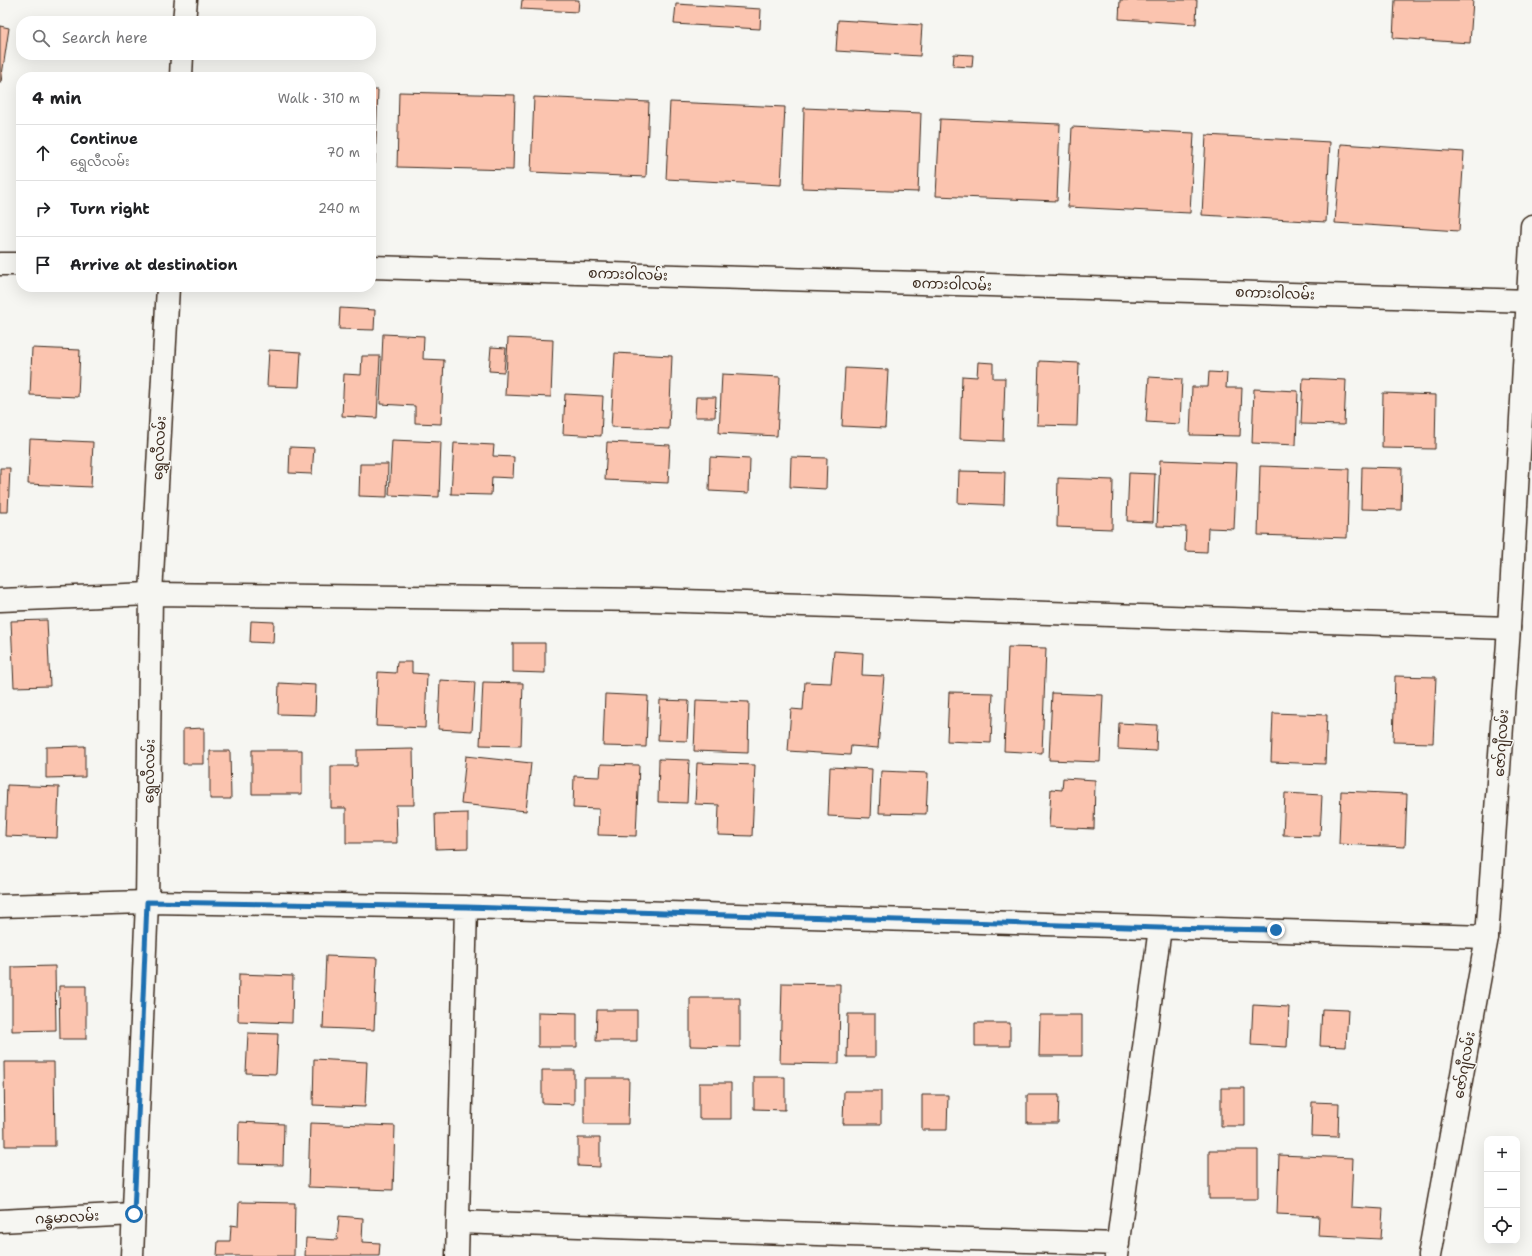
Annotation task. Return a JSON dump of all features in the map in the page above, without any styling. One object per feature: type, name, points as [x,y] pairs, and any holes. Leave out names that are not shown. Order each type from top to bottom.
[{"type":"street","points":[[184,16],[186,0]]},
{"type":"street","points":[[181,72],[182,60]]},
{"type":"street","name":"ဇော်ဂျီလမ်း","points":[[1429,1256],[1487,937],[1530,300],[1532,226]]},
{"type":"street","points":[[0,264],[16,264]]},
{"type":"street","name":"စကားဝါလမ်း","points":[[376,267],[1530,300]]},
{"type":"street","name":"ရွှေလီလမ်း","points":[[132,1256],[147,902],[151,594],[168,292]]},
{"type":"street","points":[[0,600],[151,594],[652,600],[1509,628]]},
{"type":"street","points":[[0,906],[147,902],[466,907],[1487,937]]},
{"type":"street","points":[[457,1256],[466,907]]},
{"type":"street","points":[[458,1222],[1117,1250],[1160,928]]},
{"type":"street","name":"ဂန္ဓမာလမ်း","points":[[0,1221],[134,1214]]},
{"type":"building","points":[[522,0],[579,0],[578,12],[521,9]]},
{"type":"building","points":[[1120,0],[1197,0],[1196,24],[1119,19]]},
{"type":"building","points":[[1395,0],[1473,0],[1470,43],[1393,38]]},
{"type":"building","points":[[676,4],[761,9],[760,29],[674,24]]},
{"type":"building","points":[[838,20],[922,25],[920,56],[836,51]]},
{"type":"building","points":[[0,26],[9,28],[1,82],[0,82]]},
{"type":"building","points":[[954,54],[973,55],[972,67],[953,66]]},
{"type":"building","points":[[376,90],[378,90],[376,139]]},
{"type":"building","points":[[399,92],[515,95],[513,170],[397,167]]},
{"type":"building","points":[[534,97],[649,102],[646,177],[531,172]]},
{"type":"building","points":[[670,102],[785,107],[781,185],[666,179]]},
{"type":"building","points":[[804,108],[921,113],[918,192],[802,188]]},
{"type":"building","points":[[940,119],[1060,124],[1057,201],[936,196]]},
{"type":"building","points":[[1072,127],[1194,133],[1190,213],[1068,207]]},
{"type":"building","points":[[1206,135],[1330,142],[1326,222],[1202,215]]},
{"type":"building","points":[[1341,144],[1464,152],[1459,231],[1335,223]]},
{"type":"building","points":[[340,308],[375,310],[374,330],[339,329]]},
{"type":"building","points":[[383,334],[424,336],[423,359],[444,360],[441,424],[415,423],[415,406],[380,404]]},
{"type":"building","points":[[508,338],[553,340],[551,397],[505,395]]},
{"type":"building","points":[[491,347],[506,348],[504,372],[489,371]]},
{"type":"building","points":[[32,348],[80,350],[78,397],[30,395]]},
{"type":"building","points":[[269,350],[301,352],[299,387],[267,386]]},
{"type":"building","points":[[615,353],[672,356],[669,429],[611,427]]},
{"type":"building","points":[[362,356],[380,356],[377,418],[342,416],[344,374],[361,375]]},
{"type":"building","points":[[1039,361],[1079,363],[1077,426],[1037,425]]},
{"type":"building","points":[[978,362],[993,363],[993,378],[1005,378],[1003,441],[960,439],[962,376],[977,377]]},
{"type":"building","points":[[845,368],[888,370],[885,428],[842,426]]},
{"type":"building","points":[[1209,372],[1227,373],[1226,388],[1242,388],[1240,436],[1190,435],[1192,387],[1208,387]]},
{"type":"building","points":[[722,374],[780,377],[777,436],[719,433]]},
{"type":"building","points":[[1149,377],[1182,379],[1180,424],[1146,422]]},
{"type":"building","points":[[1303,378],[1346,380],[1344,425],[1301,424]]},
{"type":"building","points":[[1254,389],[1298,391],[1296,445],[1252,443]]},
{"type":"building","points":[[1383,393],[1436,395],[1435,449],[1382,448]]},
{"type":"building","points":[[565,394],[603,396],[601,436],[563,434]]},
{"type":"building","points":[[696,397],[716,397],[715,417],[695,417]]},
{"type":"building","points":[[30,439],[93,442],[91,487],[28,484]]},
{"type":"building","points":[[392,440],[441,442],[439,497],[389,495]]},
{"type":"building","points":[[607,442],[670,445],[668,483],[605,480]]},
{"type":"building","points":[[454,443],[494,445],[493,456],[514,457],[513,478],[492,477],[491,495],[451,494]]},
{"type":"building","points":[[290,447],[314,448],[312,474],[289,473]]},
{"type":"building","points":[[710,457],[750,459],[749,493],[709,491]]},
{"type":"building","points":[[791,457],[827,458],[826,489],[790,487]]},
{"type":"building","points":[[1160,460],[1237,463],[1234,529],[1208,528],[1207,552],[1185,551],[1186,527],[1157,526]]},
{"type":"building","points":[[360,464],[388,464],[387,497],[359,496]]},
{"type":"building","points":[[1260,466],[1349,469],[1347,538],[1258,535]]},
{"type":"building","points":[[1362,467],[1402,468],[1401,510],[1361,509]]},
{"type":"building","points":[[0,468],[10,468],[8,512],[0,512]]},
{"type":"building","points":[[959,471],[1005,472],[1004,505],[958,503]]},
{"type":"building","points":[[1129,473],[1155,474],[1153,522],[1127,521]]},
{"type":"building","points":[[1058,478],[1113,480],[1112,529],[1057,527]]},
{"type":"building","points":[[47,620],[50,686],[14,687],[11,621]]},
{"type":"building","points":[[251,621],[274,622],[273,643],[250,642]]},
{"type":"building","points":[[513,643],[545,643],[545,673],[513,672]]},
{"type":"building","points":[[1008,647],[1046,648],[1042,753],[1004,751]]},
{"type":"building","points":[[834,651],[863,653],[862,675],[884,676],[878,748],[851,746],[850,755],[788,751],[791,709],[803,710],[805,682],[831,683]]},
{"type":"building","points":[[397,662],[412,662],[412,673],[427,674],[425,728],[376,726],[378,672],[396,673]]},
{"type":"building","points":[[1395,676],[1436,677],[1433,743],[1393,742]]},
{"type":"building","points":[[440,680],[475,682],[472,731],[438,729]]},
{"type":"building","points":[[483,682],[523,683],[521,746],[480,745]]},
{"type":"building","points":[[279,683],[316,685],[315,715],[278,714]]},
{"type":"building","points":[[949,692],[993,693],[991,743],[947,741]]},
{"type":"building","points":[[1052,693],[1103,695],[1100,762],[1049,760]]},
{"type":"building","points":[[605,694],[648,696],[646,747],[603,746]]},
{"type":"building","points":[[660,700],[689,701],[687,741],[658,740]]},
{"type":"building","points":[[696,700],[749,702],[748,753],[694,751]]},
{"type":"building","points":[[1273,713],[1327,715],[1325,764],[1271,762]]},
{"type":"building","points":[[1119,723],[1157,725],[1156,751],[1118,749]]},
{"type":"building","points":[[204,728],[204,764],[183,764],[183,729]]},
{"type":"building","points":[[85,746],[85,777],[46,778],[46,747]]},
{"type":"building","points":[[413,749],[414,805],[396,805],[397,843],[346,843],[346,808],[331,808],[331,766],[357,766],[357,750]]},
{"type":"building","points":[[252,750],[302,750],[302,794],[252,794]]},
{"type":"building","points":[[210,751],[230,751],[231,799],[210,799]]},
{"type":"building","points":[[466,756],[531,763],[526,811],[461,804]]},
{"type":"building","points":[[659,759],[689,760],[687,803],[658,802]]},
{"type":"building","points":[[697,763],[755,765],[752,836],[718,835],[719,805],[695,804]]},
{"type":"building","points":[[601,764],[639,765],[636,836],[598,835],[599,809],[573,808],[574,776],[600,777]]},
{"type":"building","points":[[830,767],[872,769],[870,818],[828,816]]},
{"type":"building","points":[[881,771],[928,773],[926,814],[879,813]]},
{"type":"building","points":[[1063,778],[1095,780],[1094,829],[1049,827],[1051,789],[1062,790]]},
{"type":"building","points":[[7,785],[59,787],[57,838],[5,836]]},
{"type":"building","points":[[1341,791],[1407,794],[1405,847],[1339,844]]},
{"type":"building","points":[[1285,793],[1322,795],[1320,836],[1283,835]]},
{"type":"building","points":[[468,813],[468,848],[436,849],[435,814]]},
{"type":"building","points":[[326,956],[377,958],[374,1030],[323,1028]]},
{"type":"building","points":[[55,966],[56,1030],[12,1031],[12,967]]},
{"type":"building","points":[[239,974],[293,976],[292,1023],[238,1021]]},
{"type":"building","points":[[782,983],[840,984],[839,1064],[780,1063]]},
{"type":"building","points":[[59,986],[86,986],[86,1039],[60,1039]]},
{"type":"building","points":[[690,998],[740,998],[740,1047],[690,1046]]},
{"type":"building","points":[[1253,1005],[1289,1007],[1287,1047],[1251,1045]]},
{"type":"building","points":[[1322,1009],[1348,1010],[1346,1047],[1320,1046]]},
{"type":"building","points":[[597,1010],[637,1010],[637,1041],[596,1041]]},
{"type":"building","points":[[538,1012],[577,1013],[577,1047],[538,1047]]},
{"type":"building","points":[[848,1014],[875,1014],[875,1057],[847,1057]]},
{"type":"building","points":[[1040,1015],[1082,1015],[1082,1056],[1039,1056]]},
{"type":"building","points":[[975,1023],[1010,1023],[1010,1046],[975,1046]]},
{"type":"building","points":[[248,1033],[278,1034],[276,1074],[246,1073]]},
{"type":"building","points":[[314,1059],[367,1062],[365,1107],[313,1105]]},
{"type":"building","points":[[4,1062],[54,1062],[55,1146],[5,1146]]},
{"type":"building","points":[[542,1070],[574,1070],[574,1104],[542,1103]]},
{"type":"building","points":[[754,1077],[785,1077],[785,1110],[754,1109]]},
{"type":"building","points":[[584,1078],[629,1078],[628,1124],[584,1124]]},
{"type":"building","points":[[699,1083],[731,1083],[731,1119],[699,1119]]},
{"type":"building","points":[[1221,1088],[1245,1088],[1245,1126],[1221,1126]]},
{"type":"building","points":[[844,1091],[881,1091],[881,1124],[843,1124]]},
{"type":"building","points":[[922,1095],[948,1095],[947,1130],[922,1130]]},
{"type":"building","points":[[1027,1095],[1059,1095],[1058,1123],[1027,1123]]},
{"type":"building","points":[[1312,1102],[1339,1103],[1338,1137],[1311,1136]]},
{"type":"building","points":[[239,1122],[284,1124],[283,1165],[238,1164]]},
{"type":"building","points":[[310,1123],[395,1126],[393,1190],[308,1187]]},
{"type":"building","points":[[578,1138],[600,1138],[600,1167],[578,1166]]},
{"type":"building","points":[[1209,1150],[1258,1150],[1258,1199],[1209,1199]]},
{"type":"building","points":[[1279,1155],[1353,1158],[1351,1207],[1383,1209],[1381,1239],[1318,1236],[1319,1216],[1277,1214]]},
{"type":"building","points":[[239,1202],[295,1203],[294,1256],[217,1256],[218,1241],[230,1241],[231,1225],[238,1226]]},
{"type":"building","points":[[339,1216],[363,1218],[362,1242],[380,1243],[379,1256],[305,1256],[306,1238],[337,1240]]},
{"type":"route","points":[[134,1214],[147,902],[466,907],[1160,928],[1276,930]]}]
